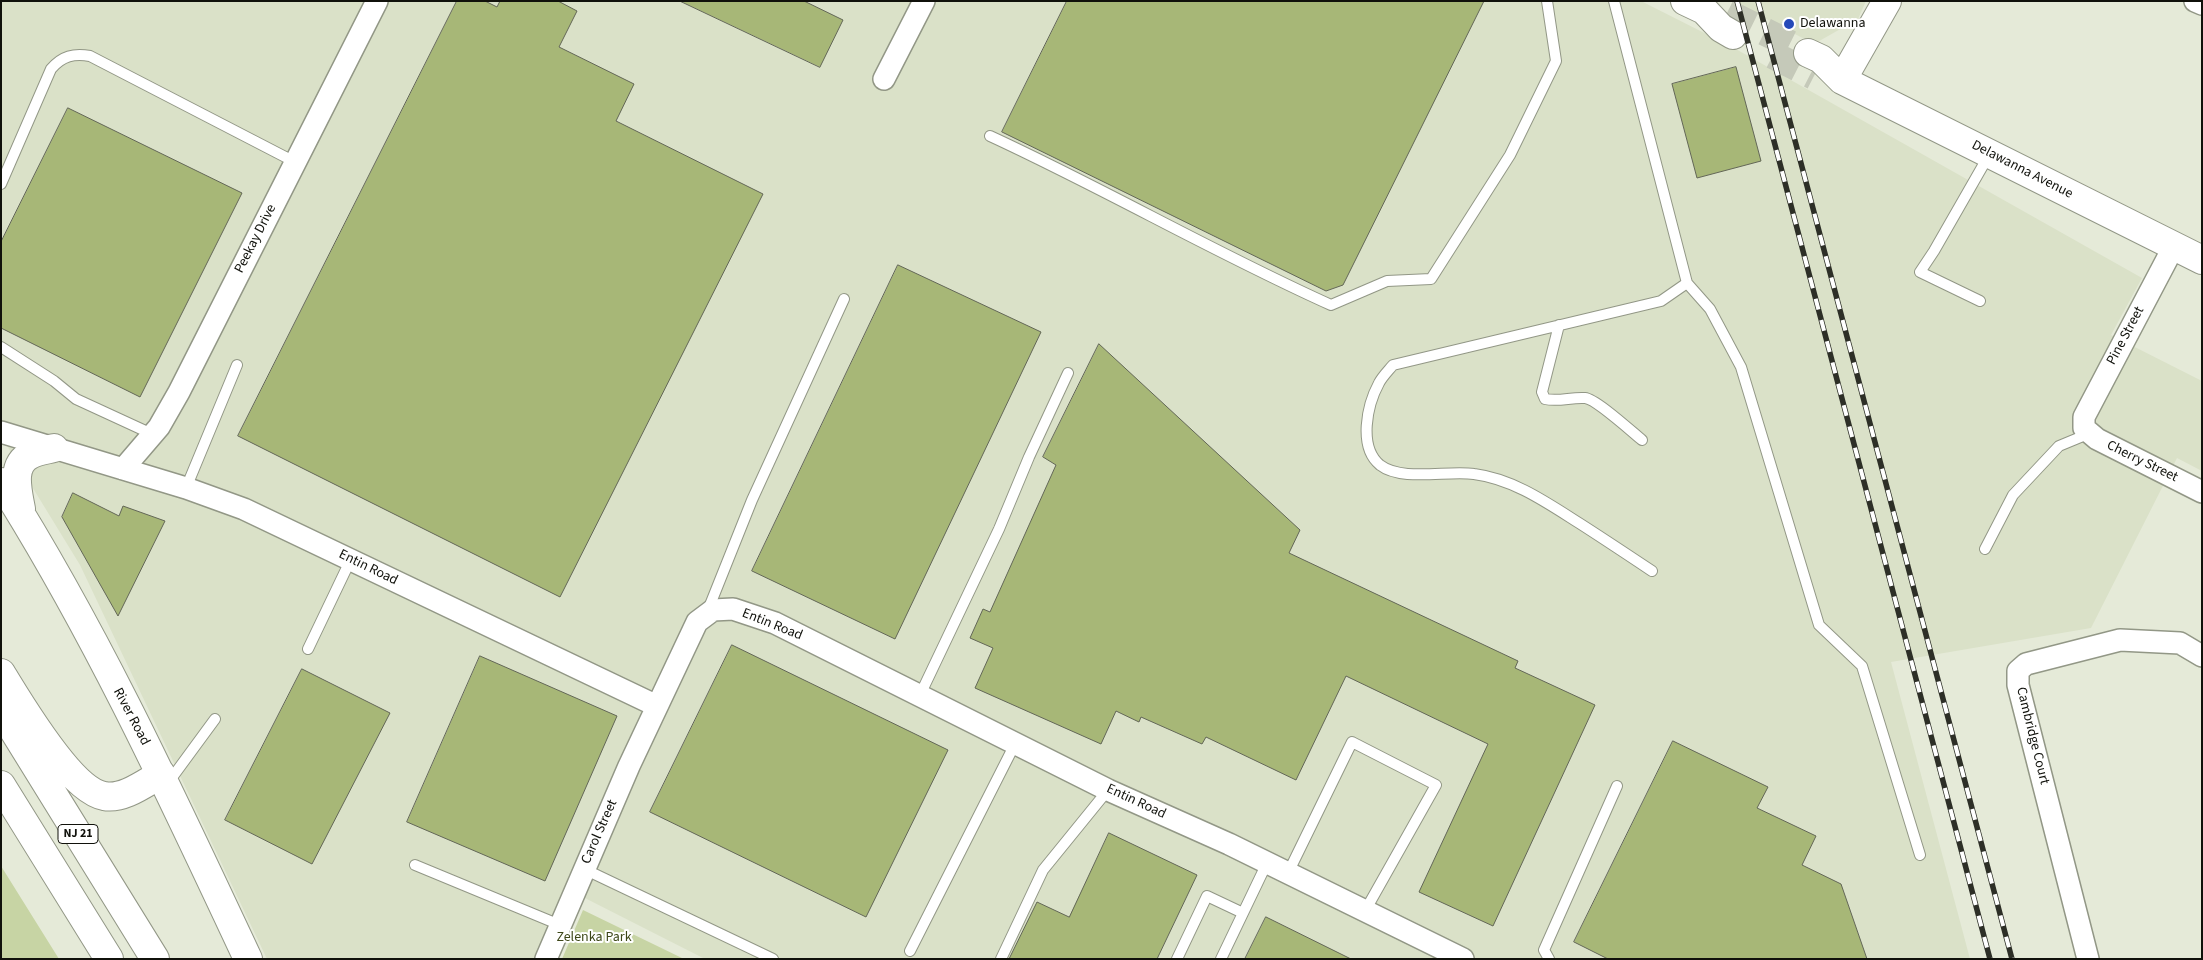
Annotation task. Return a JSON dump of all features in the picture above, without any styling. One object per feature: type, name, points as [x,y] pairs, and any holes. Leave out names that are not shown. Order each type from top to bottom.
[{"type":"main road","points":[[1842,80],[1887,1]]},
{"type":"main road","name":"Delawanna Avenue","points":[[1811,64],[1821,59],[1842,80],[2202,260]]},
{"type":"main road","points":[[22,516],[17,484],[18,470],[22,461],[30,454],[54,448]]},
{"type":"main road","name":"River Road","points":[[1,482],[58,577],[164,780],[248,959]]},
{"type":"main road","points":[[1,673],[51,748],[82,784],[92,792],[104,796],[117,796],[164,780]]},
{"type":"main road","name":"NJ 21","points":[[1,710],[155,959]]},
{"type":"main road","name":"NJ 21","points":[[1,785],[108,959]]},
{"type":"street","name":"Peekay Drive","points":[[123,469],[152,434],[179,392],[377,1]]},
{"type":"street","points":[[884,78],[924,1]]},
{"type":"street","points":[[2195,1],[2202,4]]},
{"type":"street","name":"Pine Street","points":[[2086,431],[2084,417],[2174,246]]},
{"type":"street","name":"Cherry Street","points":[[2086,431],[2202,492]]},
{"type":"street","name":"Entin Road","points":[[1,432],[186,488],[244,509],[657,706]]},
{"type":"street","name":"Entin Road","points":[[705,616],[713,610],[733,609],[775,623],[1016,742],[1108,790],[1267,863],[1463,959]]},
{"type":"street","points":[[657,706],[697,622],[705,616]]},
{"type":"street","name":"Cambridge Court","points":[[2088,959],[2018,685],[2018,672],[2026,664],[2120,640],[2180,643],[2202,656]]},
{"type":"street","name":"Carol Street","points":[[546,959],[657,706]]},
{"type":"lane","points":[[990,136],[1036,157],[1263,274],[1330,305],[1387,281],[1431,279],[1510,155],[1556,61],[1547,1]]},
{"type":"lane","points":[[1614,1],[1687,283],[1710,309],[1741,367],[1819,625],[1862,666],[1920,855]]},
{"type":"lane","points":[[1,184],[52,69],[58,61],[78,54],[90,56],[295,162]]},
{"type":"lane","points":[[1980,302],[1920,272],[1990,154]]},
{"type":"lane","points":[[1652,571],[1549,504],[1527,491],[1498,478],[1472,474],[1400,473],[1381,465],[1370,450],[1367,426],[1371,404],[1379,383],[1392,365],[1661,301],[1687,283]]},
{"type":"lane","points":[[705,616],[752,500],[844,299]]},
{"type":"lane","points":[[1559,325],[1542,392],[1545,398],[1568,400],[1586,398],[1600,406],[1642,440]]},
{"type":"lane","points":[[1,347],[54,381],[76,399],[152,434]]},
{"type":"lane","points":[[186,488],[237,365]]},
{"type":"lane","points":[[920,695],[999,529],[1029,457],[1068,373]]},
{"type":"lane","points":[[1985,549],[2013,495],[2059,446],[2086,431]]},
{"type":"lane","points":[[308,649],[350,559]]},
{"type":"lane","points":[[164,780],[215,719]]},
{"type":"lane","points":[[910,951],[1016,742]]},
{"type":"lane","points":[[1288,873],[1352,742],[1436,785],[1365,911]]},
{"type":"lane","points":[[1544,956],[1617,786]]},
{"type":"lane","points":[[1001,959],[1043,870],[1108,790]]},
{"type":"lane","points":[[1221,959],[1267,863]]},
{"type":"lane","points":[[415,865],[560,925]]},
{"type":"lane","points":[[584,869],[773,959]]},
{"type":"lane","points":[[1177,959],[1207,896],[1243,913]]},
{"type":"shaded area","points":[[1,1],[1641,1],[1734,48],[2142,278],[2111,335],[2202,381],[2202,471],[2177,458],[2091,628],[1891,662],[1970,959],[705,959],[575,893],[539,959],[267,959],[80,565],[1,436]]},
{"type":"shaded area","points":[[1732,1],[1866,1],[1858,19],[1814,44]]},
{"type":"green space","points":[[1,866],[59,959],[1,959]]},
{"type":"green space","name":"Zelenka Park","points":[[583,910],[684,959],[562,959]]},
{"type":"building","points":[[457,1],[485,1],[497,7],[500,1],[558,1],[577,11],[559,47],[634,84],[616,121],[763,194],[560,597],[238,436]]},
{"type":"building","points":[[680,1],[804,1],[843,20],[820,67]]},
{"type":"building","points":[[1067,1],[1484,1],[1343,285],[1326,291],[1002,132]]},
{"type":"building","points":[[1736,67],[1761,161],[1697,178],[1672,84]]},
{"type":"building","points":[[68,108],[242,193],[140,397],[1,328],[1,242]]},
{"type":"building","points":[[898,265],[1041,332],[895,639],[752,571]]},
{"type":"building","points":[[1099,344],[1300,530],[1289,553],[1518,661],[1515,668],[1595,705],[1493,926],[1419,892],[1488,744],[1346,676],[1296,780],[1206,737],[1202,744],[1141,717],[1139,722],[1116,711],[1101,744],[975,688],[993,648],[970,638],[983,609],[990,612],[1056,465],[1043,457]]},
{"type":"building","points":[[73,493],[119,516],[123,506],[165,521],[118,616],[62,517]]},
{"type":"building","points":[[732,645],[948,750],[866,917],[650,812]]},
{"type":"building","points":[[480,656],[617,716],[545,881],[407,822]]},
{"type":"building","points":[[302,669],[390,713],[312,864],[225,820]]},
{"type":"building","points":[[1673,741],[1768,787],[1757,808],[1816,836],[1802,865],[1841,884],[1867,959],[1608,959],[1574,942]]},
{"type":"building","points":[[1109,833],[1197,875],[1157,959],[1009,959],[1037,902],[1069,917]]},
{"type":"building","points":[[1266,917],[1351,959],[1245,959]]},
{"type":"tunnel","points":[[1727,13],[1808,53]]},
{"type":"tunnel","points":[[1773,55],[1814,76]]},
{"type":"railway","points":[[1737,1],[1990,959]]},
{"type":"railway","points":[[1758,1],[2012,959]]},
{"type":"place","name":"Delawanna","points":[[1789,24]]}]
